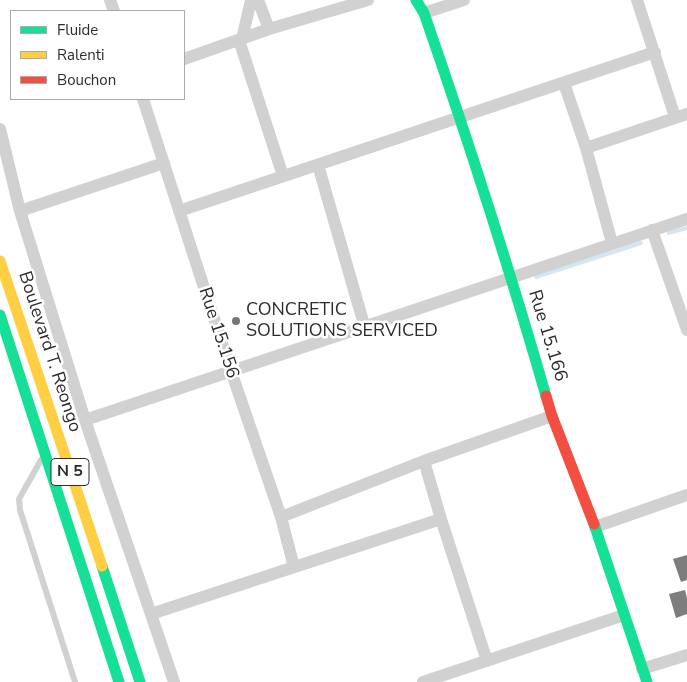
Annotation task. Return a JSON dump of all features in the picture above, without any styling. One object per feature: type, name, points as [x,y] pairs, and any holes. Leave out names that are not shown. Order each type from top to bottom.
[{"type":"main road","name":"Rue 15.166","points":[[416,0],[424,13],[460,118],[512,279],[552,416],[595,527],[647,682]]},
{"type":"main road","name":"Boulevard T. Reongo","points":[[0,261],[140,682]]},
{"type":"main road","name":"N 5","points":[[0,315],[119,682]]},
{"type":"street","points":[[251,0],[240,39],[283,176]]},
{"type":"street","points":[[258,0],[269,29]]},
{"type":"street","points":[[185,59],[269,29],[368,0]]},
{"type":"street","points":[[424,13],[464,0]]},
{"type":"street","points":[[586,148],[681,116],[654,52],[637,0]]},
{"type":"street","points":[[179,211],[654,52]]},
{"type":"street","points":[[564,83],[586,148],[612,243]]},
{"type":"street","name":"Rue 15.156","points":[[143,100],[230,371],[281,517],[294,567]]},
{"type":"street","points":[[0,128],[20,210],[85,420],[174,682]]},
{"type":"street","points":[[20,210],[164,163]]},
{"type":"street","points":[[318,164],[365,328]]},
{"type":"street","points":[[85,420],[687,219]]},
{"type":"street","points":[[652,230],[687,330]]},
{"type":"street","points":[[281,517],[424,461],[552,416]]},
{"type":"street","points":[[424,461],[487,661]]},
{"type":"street","points":[[595,527],[687,495]]},
{"type":"street","points":[[151,614],[441,519]]},
{"type":"street","points":[[423,682],[624,615]]},
{"type":"street","points":[[642,669],[687,655]]},
{"type":"lane","points":[[45,456],[34,470],[20,499],[20,510],[75,682]]},
{"type":"building","points":[[687,555],[687,580],[681,582],[673,559]]},
{"type":"building","points":[[685,590],[687,614],[676,618],[669,594]]},
{"type":"waterway","points":[[669,233],[687,228]]},
{"type":"waterway","points":[[536,277],[641,243]]},
{"type":"traffic: fast","points":[[416,0],[424,13],[472,156],[518,300],[546,396]]},
{"type":"traffic: fast","points":[[0,315],[119,682]]},
{"type":"traffic: fast","points":[[594,524],[647,682]]},
{"type":"traffic: fast","points":[[102,566],[140,682]]},
{"type":"traffic: slow","points":[[0,261],[102,566]]},
{"type":"traffic: jam","points":[[546,396],[594,524]]},
{"type":"place","name":"CONCRETIC SOLUTIONS SERVICED","points":[[236,321]]}]
